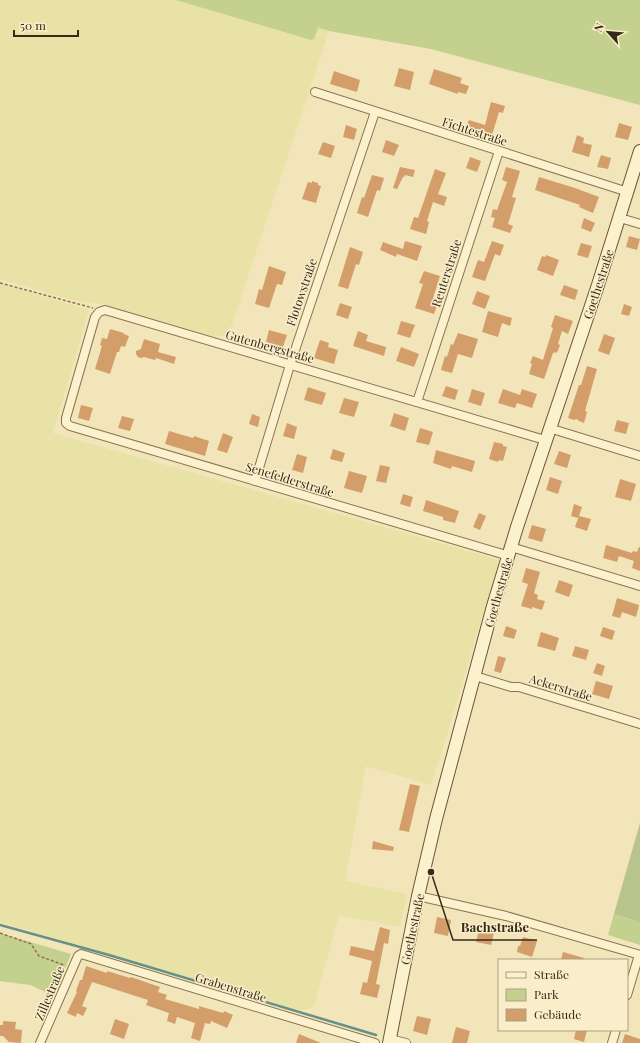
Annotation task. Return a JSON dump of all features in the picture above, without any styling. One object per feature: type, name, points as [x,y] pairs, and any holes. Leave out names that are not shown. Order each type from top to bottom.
[{"type":"street","name":"Fichtestraße","points":[[315,92],[628,192]]},
{"type":"street","name":"Flotowstraße","points":[[255,481],[290,365],[375,112]]},
{"type":"street","name":"Reuterstraße","points":[[417,402],[499,151]]},
{"type":"street","name":"Goethestraße","points":[[389,1041],[418,896],[436,819],[510,551],[549,428],[620,218],[640,151]]},
{"type":"street","points":[[620,218],[640,224]]},
{"type":"street","name":"Gutenbergstraße","points":[[99,312],[105,310],[546,440]]},
{"type":"street","name":"Senefelderstraße","points":[[99,312],[94,317],[66,418],[66,423],[70,426],[255,481],[640,586]]},
{"type":"street","points":[[549,428],[640,456]]},
{"type":"street","name":"Ackerstraße","points":[[475,676],[511,687],[519,687],[640,724]]},
{"type":"street","points":[[418,896],[506,916],[640,955],[628,991]]},
{"type":"street","name":"Zillestraße","points":[[40,1043],[78,956],[81,954]]},
{"type":"street","name":"Grabenstraße","points":[[81,954],[375,1043]]},
{"type":"street","points":[[612,1043],[616,1031]]},
{"type":"street","points":[[389,1041],[406,1043]]},
{"type":"path","points":[[0,283],[94,309],[99,312]]},
{"type":"path","points":[[0,933],[31,944],[39,956],[73,967]]},
{"type":"shaded area","points":[[0,0],[176,0],[311,40],[314,39],[316,34],[316,26],[329,31],[232,325],[223,335],[213,337],[101,304],[64,298],[0,279]]},
{"type":"shaded area","points":[[0,284],[89,310],[53,433],[499,560],[431,785],[366,766],[345,881],[407,894],[400,927],[339,915],[316,999],[314,1005],[309,1009],[302,1010],[289,1008],[0,922]]},
{"type":"green space","points":[[176,0],[640,0],[640,105],[431,49],[329,31],[317,27],[318,28],[314,39],[311,40]]},
{"type":"green space","points":[[640,823],[640,922],[614,914]]},
{"type":"green space","points":[[614,914],[640,922],[640,945],[608,935]]},
{"type":"green space","points":[[0,933],[71,954],[54,996],[30,985],[0,981]]},
{"type":"building","points":[[399,68],[414,72],[410,90],[394,86]]},
{"type":"building","points":[[434,69],[462,78],[460,83],[469,86],[466,94],[458,92],[458,94],[429,84]]},
{"type":"building","points":[[334,71],[360,80],[357,92],[330,84]]},
{"type":"building","points":[[491,102],[505,106],[503,113],[499,112],[492,135],[466,127],[469,120],[485,125]]},
{"type":"building","points":[[619,123],[632,127],[628,140],[615,137]]},
{"type":"building","points":[[346,125],[357,129],[354,140],[343,137]]},
{"type":"building","points":[[577,135],[584,138],[583,143],[592,145],[589,157],[572,152]]},
{"type":"building","points":[[386,140],[399,145],[394,156],[382,152]]},
{"type":"building","points":[[323,142],[335,146],[331,158],[318,154]]},
{"type":"building","points":[[601,155],[611,158],[608,169],[597,167]]},
{"type":"building","points":[[470,157],[481,161],[477,172],[466,168]]},
{"type":"building","points":[[400,167],[415,170],[413,177],[405,175],[403,177],[397,189],[393,188]]},
{"type":"building","points":[[506,167],[520,171],[512,197],[516,198],[508,224],[513,226],[510,233],[492,227],[495,218],[491,217],[493,209],[497,210],[507,182],[502,180]]},
{"type":"building","points":[[435,169],[446,173],[438,194],[447,197],[444,206],[433,202],[427,221],[429,222],[426,234],[410,229],[414,217],[418,218]]},
{"type":"building","points":[[372,175],[384,178],[380,191],[377,190],[368,217],[357,213],[362,197],[364,198]]},
{"type":"building","points":[[539,177],[599,197],[593,213],[579,207],[580,205],[535,190]]},
{"type":"building","points":[[312,181],[321,186],[316,203],[302,199],[308,182],[312,183]]},
{"type":"building","points":[[584,218],[595,223],[591,232],[581,228]]},
{"type":"building","points":[[629,236],[640,239],[637,250],[626,247]]},
{"type":"building","points":[[405,241],[422,246],[417,261],[397,254],[396,257],[380,250],[383,242],[403,249]]},
{"type":"building","points":[[492,241],[504,245],[500,256],[495,254],[485,281],[472,277],[478,260],[484,262]]},
{"type":"building","points":[[581,243],[592,246],[588,258],[577,255]]},
{"type":"building","points":[[350,247],[363,252],[359,265],[356,264],[348,289],[338,286]]},
{"type":"building","points":[[546,255],[559,260],[553,276],[537,270],[542,256],[545,257]]},
{"type":"building","points":[[269,266],[286,272],[282,285],[277,284],[269,308],[255,304],[259,289],[262,290]]},
{"type":"building","points":[[424,271],[440,276],[433,298],[439,300],[434,314],[415,308],[423,284],[419,283]]},
{"type":"building","points":[[564,285],[578,290],[575,300],[560,295]]},
{"type":"building","points":[[477,291],[490,296],[485,309],[472,304]]},
{"type":"building","points":[[340,303],[352,307],[348,319],[336,315]]},
{"type":"building","points":[[624,304],[632,307],[629,316],[621,314]]},
{"type":"building","points":[[488,311],[512,318],[510,326],[502,323],[498,337],[482,332]]},
{"type":"building","points":[[555,315],[573,321],[568,334],[562,331],[557,353],[553,353],[544,379],[529,374],[532,364],[530,363],[533,356],[543,360],[553,328],[551,327]]},
{"type":"building","points":[[401,321],[415,325],[410,338],[397,334]]},
{"type":"building","points":[[110,329],[129,336],[125,347],[121,346],[119,352],[117,352],[110,374],[95,369],[102,346],[100,345],[102,338],[107,339]]},
{"type":"building","points":[[269,330],[287,335],[283,347],[266,342]]},
{"type":"building","points":[[358,331],[368,335],[366,341],[386,347],[384,356],[353,346]]},
{"type":"building","points":[[458,333],[478,339],[472,358],[458,354],[452,373],[441,370],[445,356],[447,357],[451,344],[453,345]]},
{"type":"building","points":[[604,334],[615,338],[609,355],[598,351]]},
{"type":"building","points":[[144,339],[160,344],[158,352],[176,357],[174,364],[156,358],[155,360],[138,357],[136,351],[141,349]]},
{"type":"building","points":[[320,340],[329,343],[328,347],[338,350],[334,364],[314,358]]},
{"type":"building","points":[[401,347],[419,354],[414,367],[396,361]]},
{"type":"building","points":[[587,366],[597,369],[585,411],[587,412],[584,423],[577,419],[574,420],[568,418]]},
{"type":"building","points":[[446,386],[458,390],[455,400],[442,396]]},
{"type":"building","points":[[308,387],[326,393],[322,405],[304,400]]},
{"type":"building","points":[[472,389],[485,393],[481,406],[468,402]]},
{"type":"building","points":[[503,389],[520,395],[522,389],[537,394],[532,408],[517,403],[515,408],[498,403]]},
{"type":"building","points":[[344,398],[359,402],[354,417],[339,413]]},
{"type":"building","points":[[81,405],[93,408],[89,421],[78,418]]},
{"type":"building","points":[[394,413],[409,418],[405,431],[390,426]]},
{"type":"building","points":[[252,414],[260,417],[258,427],[249,424]]},
{"type":"building","points":[[122,416],[134,419],[130,431],[118,428]]},
{"type":"building","points":[[617,420],[629,423],[626,434],[614,431]]},
{"type":"building","points":[[287,423],[297,427],[294,439],[283,436]]},
{"type":"building","points":[[420,428],[433,432],[429,445],[416,442]]},
{"type":"building","points":[[169,431],[193,438],[194,436],[209,441],[205,456],[165,444]]},
{"type":"building","points":[[223,433],[233,437],[227,453],[217,450]]},
{"type":"building","points":[[494,442],[503,444],[503,446],[507,447],[503,461],[499,460],[498,462],[489,459]]},
{"type":"building","points":[[333,449],[345,453],[342,462],[330,459]]},
{"type":"building","points":[[436,450],[475,461],[472,472],[452,466],[451,469],[433,463]]},
{"type":"building","points":[[559,451],[571,455],[567,468],[554,464]]},
{"type":"building","points":[[297,454],[307,457],[303,473],[292,470]]},
{"type":"building","points":[[380,465],[390,467],[386,483],[376,481]]},
{"type":"building","points":[[349,471],[367,476],[362,493],[344,488]]},
{"type":"building","points":[[550,477],[562,481],[558,494],[546,490]]},
{"type":"building","points":[[620,479],[636,484],[631,501],[615,497]]},
{"type":"building","points":[[403,494],[413,497],[410,507],[400,504]]},
{"type":"building","points":[[426,500],[459,511],[455,523],[443,520],[443,517],[423,511]]},
{"type":"building","points":[[574,504],[582,507],[578,518],[571,516]]},
{"type":"building","points":[[479,513],[486,516],[480,530],[473,527]]},
{"type":"building","points":[[579,516],[591,519],[587,531],[575,527]]},
{"type":"building","points":[[532,525],[546,529],[542,542],[528,538]]},
{"type":"building","points":[[606,545],[632,553],[633,551],[637,552],[640,547],[640,571],[632,568],[634,561],[619,556],[617,562],[603,558]]},
{"type":"building","points":[[526,568],[540,572],[534,593],[538,595],[537,599],[545,601],[542,610],[521,606],[528,584],[522,582]]},
{"type":"building","points":[[559,580],[573,585],[569,597],[555,592]]},
{"type":"building","points":[[617,598],[639,605],[636,617],[622,612],[620,618],[612,616]]},
{"type":"building","points":[[506,626],[517,630],[514,639],[503,636]]},
{"type":"building","points":[[603,627],[615,631],[612,640],[600,636]]},
{"type":"building","points":[[541,632],[559,638],[555,651],[537,646]]},
{"type":"building","points":[[575,646],[589,650],[586,660],[572,656]]},
{"type":"building","points":[[498,656],[506,658],[501,673],[494,671]]},
{"type":"building","points":[[597,663],[605,666],[602,676],[593,673]]},
{"type":"building","points":[[596,681],[613,686],[609,699],[592,694]]},
{"type":"building","points":[[410,784],[420,786],[409,832],[399,830]]},
{"type":"building","points":[[373,841],[394,847],[393,851],[372,849]]},
{"type":"building","points":[[437,917],[451,920],[448,936],[434,933]]},
{"type":"building","points":[[480,926],[495,929],[491,945],[476,942]]},
{"type":"building","points":[[380,927],[390,930],[388,944],[384,943],[376,984],[380,985],[377,998],[360,994],[363,982],[367,983],[372,961],[349,955],[351,946],[374,951]]},
{"type":"building","points":[[523,937],[537,941],[532,957],[517,952],[518,946],[520,946]]},
{"type":"building","points":[[563,952],[584,958],[584,959],[561,959]]},
{"type":"building","points":[[86,966],[107,973],[107,971],[130,978],[131,977],[160,987],[158,992],[167,995],[165,999],[199,1009],[199,1006],[223,1013],[224,1011],[233,1015],[227,1028],[211,1021],[210,1024],[205,1023],[200,1041],[191,1038],[195,1023],[177,1017],[175,1024],[167,1021],[169,1013],[146,1005],[148,1000],[92,982],[82,1006],[87,1008],[83,1016],[77,1013],[76,1017],[67,1013],[77,992],[76,991],[80,980],[82,980]]},
{"type":"building","points":[[417,1016],[431,1019],[427,1035],[413,1031]]},
{"type":"building","points":[[115,1019],[129,1024],[124,1039],[110,1034]]},
{"type":"building","points":[[3,1021],[16,1022],[15,1029],[22,1030],[21,1043],[9,1042],[3,1036],[0,1036],[0,1025],[3,1025]]},
{"type":"building","points":[[456,1027],[470,1031],[467,1043],[452,1043]]},
{"type":"building","points":[[576,1031],[587,1031],[584,1042],[574,1039]]},
{"type":"building","points":[[299,1034],[321,1043],[296,1043]]},
{"type":"building","points":[[625,1034],[640,1039],[640,1043],[622,1043]]},
{"type":"waterway","points":[[0,925],[109,955],[376,1035]]},
{"type":"place","name":"Bachstraße","points":[[431,872]]}]
